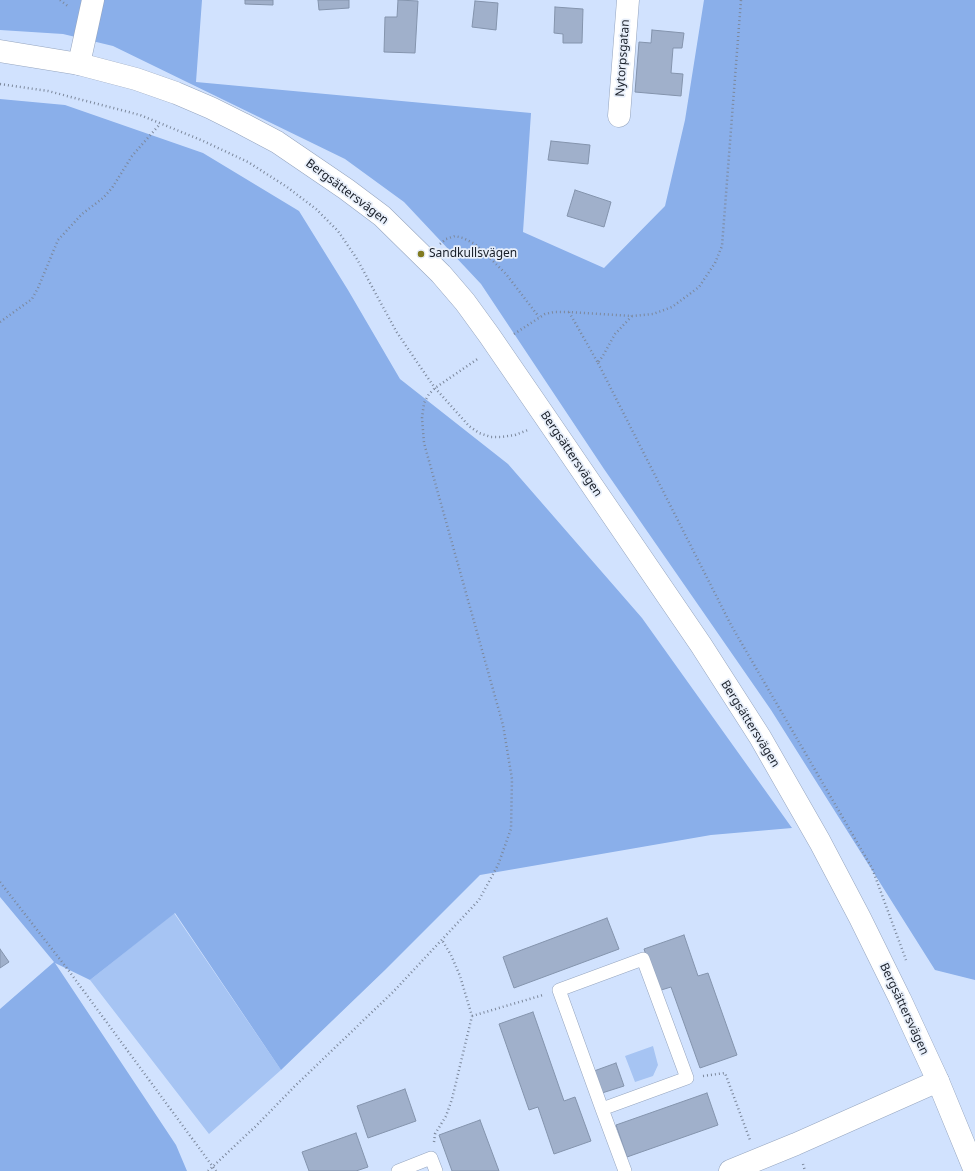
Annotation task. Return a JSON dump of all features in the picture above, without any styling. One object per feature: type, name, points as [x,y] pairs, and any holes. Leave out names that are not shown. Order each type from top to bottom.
[{"type":"street","points":[[79,64],[93,0]]},
{"type":"street","name":"Nytorpsgatan","points":[[619,116],[628,0]]},
{"type":"street","name":"Bergsättersvägen","points":[[0,51],[79,64],[136,79],[176,93],[211,108],[277,142],[341,185],[382,216],[441,274],[465,302],[546,418],[692,632],[760,738],[820,842],[860,918],[938,1081],[975,1171]]},
{"type":"street","points":[[730,1171],[938,1081]]},
{"type":"lane","points":[[602,1109],[687,1078],[643,959],[559,990],[602,1109],[625,1171]]},
{"type":"lane","points":[[398,1171],[431,1158],[436,1171]]},
{"type":"path","points":[[514,334],[539,316],[554,312],[632,316],[653,314],[672,307],[699,287],[715,263],[722,246],[741,0]]},
{"type":"path","points":[[0,84],[48,91],[140,115],[201,140],[248,162],[287,187],[316,209],[338,231],[358,259],[396,331],[435,388],[469,426],[479,433],[491,437],[515,435],[528,430]]},
{"type":"path","points":[[0,322],[32,298],[38,288],[58,240],[82,214],[103,198],[112,188],[132,156],[160,124]]},
{"type":"path","points":[[440,244],[446,239],[455,236],[463,238],[474,244],[506,274],[539,316]]},
{"type":"path","points":[[569,312],[598,363],[731,625],[872,868],[908,963]]},
{"type":"path","points":[[598,363],[615,334],[632,316]]},
{"type":"path","points":[[208,1171],[214,1167],[295,1086],[394,991],[479,900],[498,865],[511,829],[512,779],[503,725],[424,443],[422,418],[424,403],[429,394],[435,388],[480,357]]},
{"type":"path","points":[[1,884],[69,972],[216,1171]]},
{"type":"path","points":[[431,1158],[435,1134],[446,1116],[452,1099],[472,1016],[460,976],[451,955],[442,940]]},
{"type":"path","points":[[472,1016],[559,990]]},
{"type":"path","points":[[687,1078],[725,1073],[757,1160]]},
{"type":"shaded area","points":[[0,0],[202,0],[196,82],[531,113],[523,232],[604,268],[665,206],[685,120],[704,0],[975,0],[975,980],[935,970],[771,710],[604,469],[481,284],[404,202],[345,159],[113,46],[63,34],[0,30]]},
{"type":"shaded area","points":[[0,99],[65,105],[203,153],[299,211],[348,290],[400,379],[508,464],[642,618],[792,828],[711,835],[480,875],[385,970],[281,1070],[175,913],[90,980],[55,963],[176,1145],[187,1171],[0,1171],[0,1009],[54,962],[0,897]]},
{"type":"shaded area","points":[[174,913],[281,1070],[209,1134],[90,980]]},
{"type":"shaded area","points":[[653,1046],[658,1065],[653,1076],[635,1082],[625,1056]]},
{"type":"building","points":[[245,0],[273,0],[273,5],[245,4]]},
{"type":"building","points":[[318,0],[349,0],[349,8],[319,10]]},
{"type":"building","points":[[398,0],[418,1],[415,53],[384,52],[385,17],[397,17]]},
{"type":"building","points":[[475,1],[498,3],[496,30],[472,27]]},
{"type":"building","points":[[555,7],[583,9],[582,43],[563,43],[563,34],[554,33]]},
{"type":"building","points":[[652,30],[684,33],[682,48],[673,48],[671,73],[683,74],[681,96],[635,92],[639,42],[651,43]]},
{"type":"building","points":[[551,141],[590,145],[588,164],[548,160]]},
{"type":"building","points":[[575,190],[611,202],[604,227],[567,216]]},
{"type":"building","points":[[607,918],[619,949],[514,988],[503,957]]},
{"type":"building","points":[[684,935],[698,976],[708,973],[737,1055],[700,1068],[671,987],[658,991],[644,949]]},
{"type":"building","points":[[0,949],[9,962],[0,968]]},
{"type":"building","points":[[533,1012],[564,1101],[575,1097],[591,1141],[554,1154],[538,1107],[529,1110],[499,1024]]},
{"type":"building","points":[[616,1063],[624,1086],[602,1093],[594,1071]]},
{"type":"building","points":[[405,1089],[416,1121],[368,1138],[357,1106]]},
{"type":"building","points":[[707,1093],[718,1125],[627,1157],[616,1125]]},
{"type":"building","points":[[480,1120],[499,1171],[452,1171],[439,1135]]},
{"type":"building","points":[[356,1133],[368,1167],[356,1171],[309,1171],[302,1152]]},
{"type":"place","name":"Sandkullsvägen","points":[[421,254]]}]
